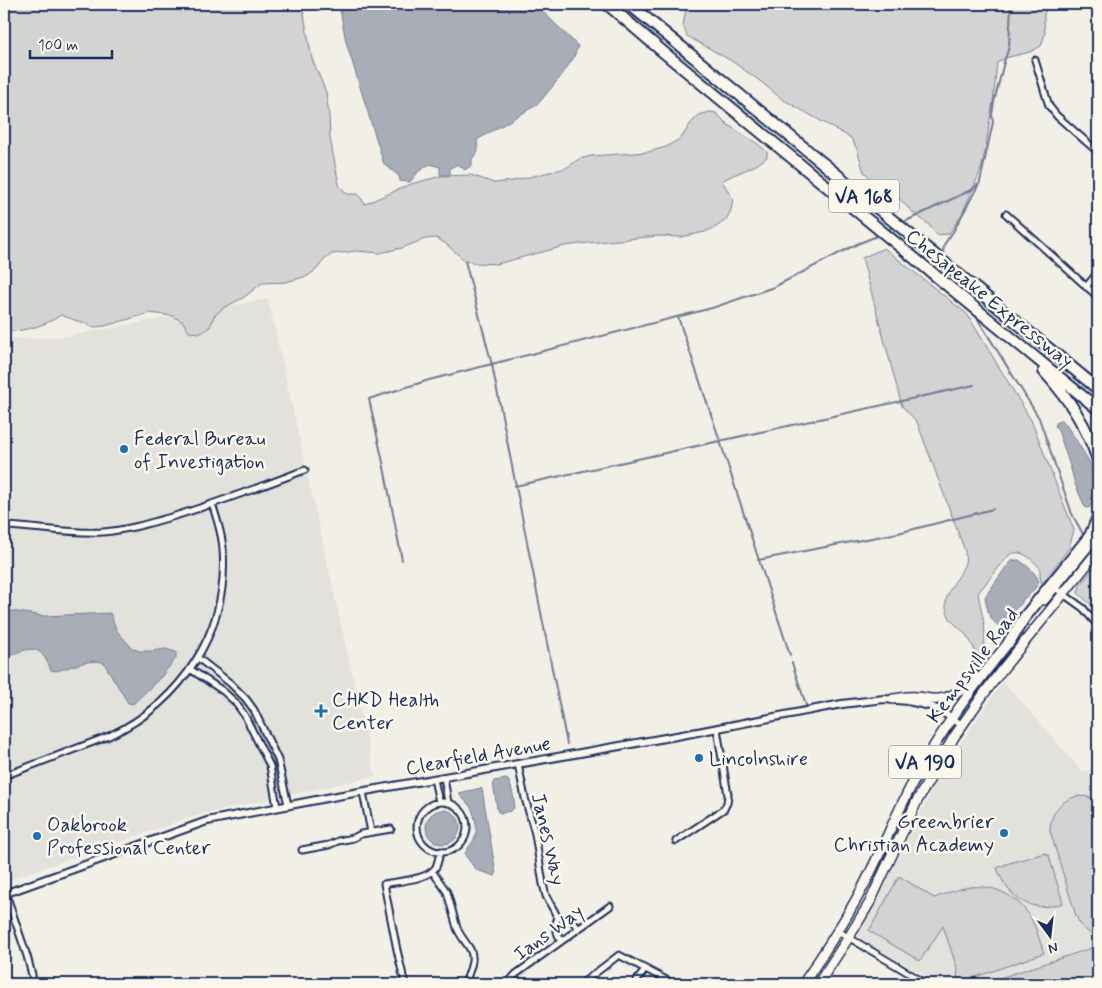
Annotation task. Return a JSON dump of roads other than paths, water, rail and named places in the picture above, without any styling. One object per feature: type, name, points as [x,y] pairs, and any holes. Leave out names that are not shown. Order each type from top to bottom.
[{"type":"highway","name":"Chesapeake Expressway","points":[[607,4],[669,58],[1098,409]]},
{"type":"highway","name":"Chesapeake Expressway","points":[[629,4],[1098,389]]},
{"type":"highway","points":[[973,307],[1036,363],[1055,385],[1081,422],[1098,460]]},
{"type":"highway","points":[[1009,642],[1024,618],[1090,536],[1098,517]]},
{"type":"main road","name":"Kempsville Road","points":[[803,984],[838,931],[863,887],[915,779],[952,718],[1009,642],[1098,534]]},
{"type":"main road","name":"Kempsville Road","points":[[818,984],[849,937],[879,884],[926,784],[962,725],[996,677],[1098,551]]},
{"type":"main road","points":[[893,699],[916,696],[937,700],[953,695],[963,689],[998,656]]},
{"type":"street","points":[[1035,60],[1049,106],[1057,116],[1098,152]]},
{"type":"street","points":[[1006,214],[1098,297]]},
{"type":"street","points":[[1086,287],[1098,272]]},
{"type":"street","points":[[4,526],[65,532],[112,531],[130,528],[212,504],[305,470]]},
{"type":"street","points":[[4,776],[109,736],[125,728],[154,709],[168,696],[190,669],[207,640],[215,619],[222,585],[223,547],[212,504]]},
{"type":"street","points":[[1055,588],[1083,608],[1098,626]]},
{"type":"street","points":[[198,658],[230,683],[254,710],[278,760],[288,805]]},
{"type":"street","points":[[190,669],[223,691],[235,702],[245,716],[270,766],[277,808]]},
{"type":"street","name":"Clearfield Avenue","points":[[4,892],[207,821],[851,703],[877,699],[914,702],[941,711],[962,725]]},
{"type":"street","points":[[676,841],[724,809],[727,803],[728,795],[717,729]]},
{"type":"street","name":"Janes Way","points":[[518,764],[524,798],[535,834],[543,884],[546,896],[558,918],[555,926],[561,941]]},
{"type":"street","points":[[444,777],[448,803]]},
{"type":"street","points":[[434,779],[439,802]]},
{"type":"street","points":[[363,792],[371,832]]},
{"type":"street","points":[[439,802],[448,803],[459,808],[464,815],[467,822],[467,831],[464,839],[452,850],[436,851],[422,842],[417,827],[418,819],[428,806],[439,802]]},
{"type":"street","points":[[302,850],[329,845],[371,832],[391,829]]},
{"type":"street","points":[[406,984],[384,884],[427,875],[436,867],[440,851]]},
{"type":"street","points":[[432,870],[447,892],[459,934],[472,956],[472,964],[464,984]]},
{"type":"street","points":[[4,892],[27,956],[33,984]]},
{"type":"street","name":"Ians Way","points":[[507,984],[516,974],[610,906]]},
{"type":"street","points":[[558,918],[570,918],[578,928]]},
{"type":"street","points":[[838,931],[927,984]]},
{"type":"street","points":[[581,984],[618,955],[674,984]]},
{"type":"street","points":[[634,984],[645,970]]},
{"type":"waterway","points":[[945,258],[943,251],[945,243],[980,182],[993,122],[994,102],[1009,47],[1011,4]]},
{"type":"waterway","points":[[904,222],[973,189],[977,185]]},
{"type":"waterway","points":[[888,230],[893,227]]},
{"type":"waterway","points":[[402,560],[369,399],[429,380],[712,308],[774,287],[857,244],[877,236]]},
{"type":"waterway","points":[[465,261],[492,365],[567,744]]},
{"type":"waterway","points":[[954,277],[962,291]]},
{"type":"waterway","points":[[974,313],[1039,418],[1072,514],[1083,534]]},
{"type":"waterway","points":[[678,317],[790,655]]},
{"type":"waterway","points":[[515,486],[974,385]]},
{"type":"waterway","points":[[758,560],[898,533],[993,509]]},
{"type":"waterway","points":[[792,663],[807,708]]},
{"type":"place","name":"Federal Bureau of Investigation","points":[[124,449]]},
{"type":"place","name":"CHKD Health Center","points":[[321,711]]},
{"type":"place","name":"Lincolnshire","points":[[699,758]]},
{"type":"place","name":"Greenbrier Christian Academy","points":[[1004,833]]},
{"type":"place","name":"Oakbrook Professional Center","points":[[37,836]]}]
